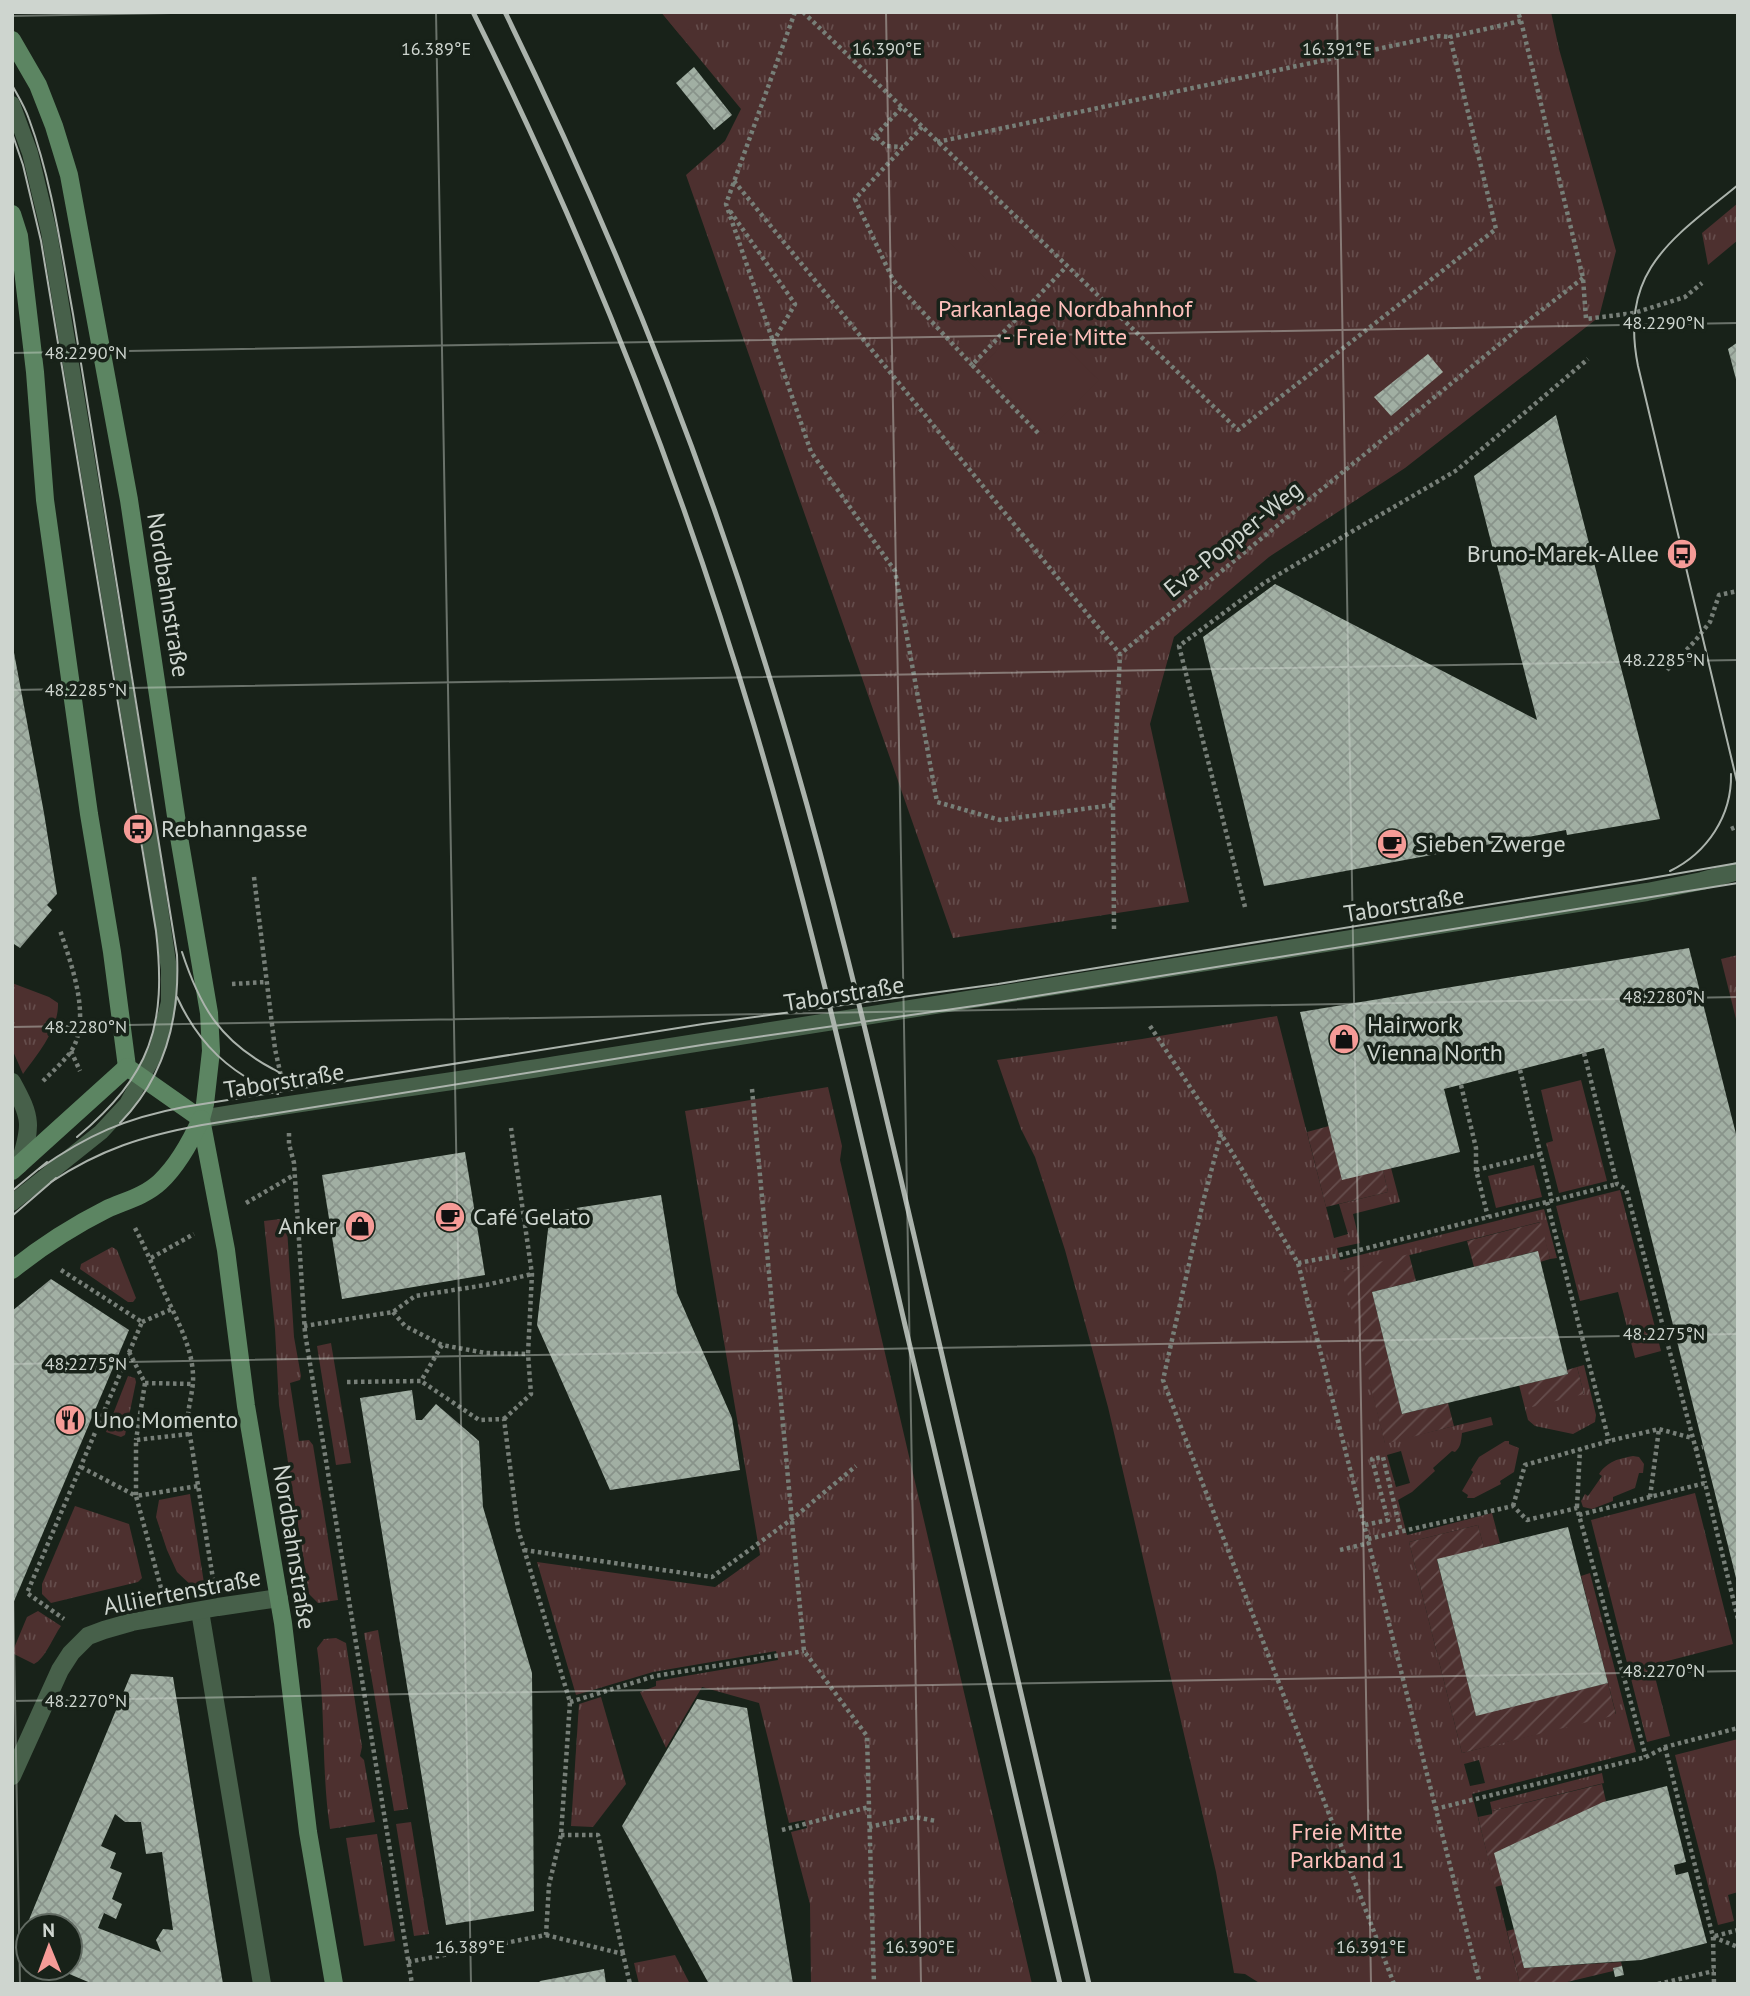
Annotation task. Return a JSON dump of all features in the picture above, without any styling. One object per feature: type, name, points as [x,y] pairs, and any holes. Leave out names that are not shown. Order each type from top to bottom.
[{"type":"main road","name":"Nordbahnstraße","points":[[12,40],[37,85],[54,126],[69,175],[128,500],[180,843],[209,1013],[211,1051],[201,1119],[226,1250],[246,1406],[279,1598],[308,1832],[334,1984]]},
{"type":"main road","points":[[12,214],[19,236],[35,372],[45,500],[127,1067],[201,1119]]},
{"type":"main road","points":[[16,1168],[127,1067]]},
{"type":"main road","name":"Taborstraße","points":[[12,1270],[63,1233],[159,1183],[184,1149],[201,1119]]},
{"type":"street","name":"Taborstraße","points":[[201,1119],[1647,892],[1738,871]]},
{"type":"street","points":[[12,1082],[29,1118],[29,1135],[16,1168]]},
{"type":"street","name":"Alliiertenstraße","points":[[12,1776],[60,1670],[71,1653],[88,1636],[132,1622],[279,1598]]},
{"type":"street","points":[[200,1611],[262,1984]]},
{"type":"lane","points":[[12,104],[30,153],[49,232],[169,969],[169,1002],[157,1050],[127,1104],[101,1132],[12,1203]]},
{"type":"path","points":[[795,12],[726,204],[811,452],[895,571],[937,802],[1000,820],[1113,805]]},
{"type":"path","points":[[803,12],[1238,430],[1496,229],[1450,37]]},
{"type":"path","points":[[1518,12],[1583,278],[1586,319],[1634,313],[1685,297],[1702,283]]},
{"type":"path","points":[[937,142],[1521,21]]},
{"type":"path","points":[[902,107],[873,138],[887,146],[904,147]]},
{"type":"path","points":[[922,127],[855,199],[893,280],[1038,433]]},
{"type":"path","points":[[734,181],[1120,654],[1113,805],[1114,929]]},
{"type":"path","points":[[726,204],[795,304],[773,342]]},
{"type":"path","points":[[972,365],[1066,267]]},
{"type":"path","name":"Eva-Popper-Weg","points":[[1120,654],[1583,278]]},
{"type":"path","points":[[1245,907],[1179,646],[1264,583],[1457,470],[1588,359]]},
{"type":"path","points":[[1667,670],[1710,622],[1719,595],[1738,591]]},
{"type":"path","points":[[1731,829],[1738,826]]},
{"type":"path","points":[[254,877],[275,1048]]},
{"type":"path","points":[[60,930],[80,1001],[78,1030],[71,1051],[82,1077]]},
{"type":"path","points":[[225,985],[266,982]]},
{"type":"path","points":[[1150,1026],[1221,1135],[1298,1263],[1480,1984]]},
{"type":"path","points":[[1584,1053],[1617,1184]]},
{"type":"path","points":[[1520,1070],[1609,1441]]},
{"type":"path","points":[[1461,1085],[1476,1148],[1476,1170],[1488,1217]]},
{"type":"path","points":[[752,1089],[804,1651],[867,1736],[874,1984]]},
{"type":"path","points":[[347,1381],[421,1381],[479,1420],[504,1419],[531,1394],[528,1354],[532,1274],[511,1128]]},
{"type":"path","points":[[1221,1135],[1163,1380],[1394,1984]]},
{"type":"path","points":[[1476,1170],[1541,1154]]},
{"type":"path","points":[[294,1163],[304,1326],[412,1984]]},
{"type":"path","points":[[260,1194],[294,1175]]},
{"type":"path","points":[[1298,1263],[1336,1256],[1617,1184],[1626,1189],[1738,1619]]},
{"type":"path","points":[[132,1219],[187,1343],[193,1375],[188,1415],[189,1434],[198,1486]]},
{"type":"path","points":[[151,1258],[177,1244]]},
{"type":"path","points":[[56,1267],[142,1322]]},
{"type":"path","points":[[304,1326],[393,1312],[415,1296],[482,1286],[532,1274]]},
{"type":"path","points":[[88,1636],[27,1593],[142,1322],[172,1309]]},
{"type":"path","points":[[393,1312],[405,1326],[442,1345],[486,1353],[528,1354]]},
{"type":"path","points":[[421,1381],[442,1345]]},
{"type":"path","points":[[82,1467],[136,1496],[136,1440],[145,1383],[130,1352]]},
{"type":"path","points":[[145,1383],[192,1384]]},
{"type":"path","points":[[504,1419],[518,1529],[570,1702],[561,1835],[549,1885],[546,1935]]},
{"type":"path","points":[[1513,1506],[1525,1465],[1660,1429],[1693,1438]]},
{"type":"path","points":[[1650,1497],[1660,1429]]},
{"type":"path","points":[[136,1440],[189,1434]]},
{"type":"path","points":[[1695,1449],[1703,1447]]},
{"type":"path","points":[[1580,1449],[1577,1508],[1646,1757]]},
{"type":"path","points":[[1365,1525],[1388,1520],[1372,1459],[1383,1457],[1401,1532]]},
{"type":"path","points":[[524,1550],[712,1577],[792,1519],[856,1466]]},
{"type":"path","points":[[1579,1515],[1704,1483]]},
{"type":"path","points":[[1513,1506],[1527,1520],[1577,1508]]},
{"type":"path","points":[[1340,1549],[1513,1506]]},
{"type":"path","points":[[570,1702],[655,1676],[804,1651]]},
{"type":"path","points":[[1435,1809],[1646,1757],[1665,1747],[1738,1728]]},
{"type":"path","points":[[1665,1747],[1713,1937],[1714,1984]]},
{"type":"path","points":[[782,1830],[869,1807]]},
{"type":"path","points":[[869,1827],[915,1817],[936,1821]]},
{"type":"path","points":[[561,1835],[598,1835],[630,1984]]},
{"type":"path","points":[[1713,1937],[1738,1930]]},
{"type":"path","points":[[408,1962],[546,1935],[623,1954]]},
{"type":"path","points":[[1713,1937],[1738,1947]]},
{"type":"path","points":[[1658,1984],[1714,1971]]},
{"type":"green space","name":"Parkanlage Nordbahnhof - Freie Mitte","points":[[661,12],[1551,12],[1616,251],[1599,317],[1405,468],[1269,557],[1174,637],[1150,724],[1189,902],[953,938],[686,175],[725,141],[741,109]]},
{"type":"green space","points":[[661,12],[712,12],[680,35]]},
{"type":"green space","points":[[1738,203],[1738,240],[1708,265],[1702,233]]},
{"type":"green space","points":[[941,234],[1008,301],[963,345],[896,277]]},
{"type":"green space","points":[[1031,314],[1099,380],[1045,434],[981,367]]},
{"type":"green space","points":[[1738,955],[1738,1027],[1721,959]]},
{"type":"green space","points":[[12,983],[58,1003],[51,1032],[23,1074],[12,1049]]},
{"type":"green space","name":"Freie Mitte Parkband 1","points":[[1277,1016],[1334,1238],[1348,1234],[1339,1204],[1388,1192],[1383,1170],[1391,1168],[1400,1202],[1353,1214],[1360,1243],[1337,1248],[1340,1260],[1544,1209],[1557,1258],[1550,1259],[1540,1222],[1343,1272],[1385,1443],[1491,1417],[1493,1425],[1462,1433],[1457,1450],[1452,1451],[1433,1468],[1435,1471],[1412,1492],[1398,1500],[1407,1535],[1492,1513],[1500,1543],[1484,1548],[1478,1525],[1409,1542],[1462,1753],[1616,1714],[1581,1576],[1590,1573],[1636,1752],[1472,1794],[1520,1984],[1261,1984],[1245,1974],[1234,1973],[1216,1872],[1108,1407],[1065,1250],[1035,1157],[1021,1129],[997,1060]],"holes":[[[1401,1451],[1410,1483],[1396,1487],[1387,1455]],[[1479,1760],[1485,1783],[1470,1786],[1464,1764]]]},
{"type":"green space","points":[[1581,1080],[1607,1181],[1559,1193],[1546,1143],[1553,1141],[1541,1090]]},
{"type":"green space","points":[[828,1087],[842,1146],[840,1160],[1032,1984],[811,1984],[810,1904],[791,1832],[807,1828],[805,1820],[789,1823],[759,1703],[702,1687],[666,1748],[640,1692],[656,1686],[656,1681],[778,1660],[776,1651],[653,1672],[576,1695],[537,1562],[715,1587],[760,1555],[685,1111]]},
{"type":"green space","points":[[1329,1126],[1342,1179],[1383,1170],[1388,1192],[1326,1207],[1307,1132]]},
{"type":"green space","points":[[1534,1165],[1542,1197],[1496,1208],[1488,1176]]},
{"type":"green space","points":[[1620,1190],[1661,1351],[1635,1358],[1618,1292],[1580,1301],[1556,1206]]},
{"type":"green space","points":[[280,1219],[287,1228],[294,1337],[301,1376],[300,1380],[290,1383],[299,1441],[309,1440],[313,1445],[338,1600],[318,1603],[309,1594],[279,1405],[275,1329],[264,1221]]},
{"type":"green space","points":[[1541,1222],[1550,1259],[1540,1262],[1537,1251],[1474,1267],[1467,1241]]},
{"type":"green space","points":[[112,1247],[117,1250],[136,1298],[133,1302],[128,1302],[80,1269],[81,1264]]},
{"type":"green space","points":[[1409,1254],[1416,1281],[1372,1292],[1402,1414],[1448,1403],[1454,1426],[1385,1444],[1342,1272]]},
{"type":"green space","points":[[331,1343],[351,1463],[336,1465],[317,1346]]},
{"type":"green space","points":[[1584,1365],[1596,1415],[1595,1422],[1573,1434],[1535,1426],[1528,1420],[1519,1385],[1584,1394],[1577,1367]]},
{"type":"green space","points":[[1577,1367],[1584,1394],[1532,1407],[1526,1384],[1568,1374],[1567,1370]]},
{"type":"green space","points":[[128,1376],[135,1378],[136,1382],[125,1435],[121,1437],[106,1432]]},
{"type":"green space","points":[[1505,1441],[1519,1448],[1514,1472],[1500,1481],[1501,1484],[1474,1498],[1467,1498],[1468,1495],[1462,1491],[1479,1457]]},
{"type":"green space","points":[[1639,1457],[1644,1464],[1643,1473],[1639,1473],[1635,1488],[1592,1509],[1583,1507],[1581,1501],[1585,1494],[1588,1496],[1602,1476],[1599,1474],[1602,1470],[1614,1461]]},
{"type":"green space","points":[[1695,1493],[1733,1644],[1652,1665],[1670,1736],[1647,1742],[1591,1520]]},
{"type":"green space","points":[[190,1494],[204,1583],[193,1587],[177,1572],[156,1517],[159,1500]]},
{"type":"green space","points":[[75,1506],[129,1524],[142,1578],[138,1582],[51,1603],[42,1594],[42,1584]]},
{"type":"green space","points":[[1478,1525],[1484,1548],[1437,1560],[1476,1715],[1608,1683],[1616,1715],[1462,1753],[1409,1542]]},
{"type":"green space","points":[[38,1611],[61,1626],[45,1653],[34,1664],[12,1653],[27,1617]]},
{"type":"green space","points":[[378,1630],[408,1809],[394,1811],[364,1633]]},
{"type":"green space","points":[[336,1638],[346,1643],[362,1747],[360,1756],[364,1760],[375,1822],[330,1829],[317,1648],[324,1639]]},
{"type":"green space","points":[[601,1697],[626,1784],[593,1827],[571,1826],[579,1704]]},
{"type":"green space","points":[[1738,1739],[1738,1892],[1728,1895],[1734,1921],[1718,1925],[1675,1755]]},
{"type":"green space","points":[[1602,1773],[1604,1783],[1492,1811],[1490,1802]]},
{"type":"green space","points":[[1602,1784],[1606,1801],[1495,1853],[1503,1885],[1495,1887],[1478,1817],[1492,1814],[1492,1811]]},
{"type":"green space","points":[[411,1822],[429,1934],[414,1936],[396,1824]]},
{"type":"green space","points":[[377,1834],[395,1941],[364,1946],[346,1838]]},
{"type":"green space","points":[[1514,1929],[1524,1968],[1621,1962],[1622,1966],[1613,1968],[1613,1971],[1559,1984],[1520,1984],[1507,1931]]},
{"type":"green space","points":[[675,1955],[690,1984],[639,1984],[634,1963]]},
{"type":"building","points":[[694,67],[732,115],[714,130],[676,83]]},
{"type":"building","points":[[1738,342],[1738,383],[1737,383],[1728,349]]},
{"type":"building","points":[[1428,354],[1443,372],[1391,416],[1374,397]]},
{"type":"building","points":[[1556,415],[1660,819],[1567,835],[1566,830],[1264,886],[1203,637],[1275,584],[1537,720],[1474,476]]},
{"type":"building","points":[[12,642],[57,894],[47,905],[52,910],[20,948],[14,944],[12,946]]},
{"type":"building","points":[[1689,948],[1738,1142],[1737,1582],[1604,1048],[1444,1089],[1460,1152],[1342,1180],[1300,1012]]},
{"type":"building","points":[[465,1152],[485,1275],[342,1299],[322,1175]]},
{"type":"building","points":[[661,1195],[677,1293],[732,1418],[740,1470],[610,1490],[537,1325],[550,1212]]},
{"type":"building","points":[[1538,1251],[1568,1374],[1402,1414],[1372,1292]]},
{"type":"building","points":[[51,1279],[129,1330],[12,1606],[12,1311]]},
{"type":"building","points":[[412,1390],[416,1420],[422,1420],[436,1404],[479,1441],[483,1507],[532,1673],[534,1911],[446,1925],[360,1398]]},
{"type":"building","points":[[1568,1527],[1608,1683],[1476,1716],[1437,1559]]},
{"type":"building","points":[[131,1674],[173,1677],[223,1984],[93,1984],[84,1980],[84,1912],[32,1912]],"holes":[[[115,1814],[125,1822],[141,1822],[146,1854],[162,1852],[173,1930],[163,1929],[156,1940],[161,1952],[98,1928],[104,1913],[116,1919],[122,1904],[112,1899],[122,1873],[110,1868],[116,1853],[101,1846]]]},
{"type":"building","points":[[697,1699],[747,1708],[793,1984],[709,1984],[622,1826]]},
{"type":"building","points":[[1667,1786],[1686,1862],[1674,1865],[1676,1875],[1688,1872],[1707,1943],[1641,1960],[1524,1968],[1494,1853],[1603,1802]]},
{"type":"building","points":[[1622,1966],[1624,1975],[1615,1977],[1613,1968]]},
{"type":"building","points":[[604,1969],[606,1984],[538,1984],[540,1981]]},
{"type":"tram line","points":[[12,85],[26,110],[37,143],[60,240],[177,955],[176,1001],[159,1066],[148,1086],[120,1123]]},
{"type":"tram line","points":[[12,133],[23,165],[41,241],[156,931],[159,965],[159,995],[155,1022],[137,1070],[122,1092],[77,1137]]},
{"type":"tram line","points":[[1738,185],[1672,241],[1656,260],[1644,281],[1636,305],[1634,333],[1638,366],[1738,786]]},
{"type":"tram line","points":[[1670,871],[1695,854],[1715,832],[1727,804],[1731,774]]},
{"type":"tram line","points":[[39,1169],[108,1129],[184,1107],[703,1024],[998,984],[1738,863]]},
{"type":"tram line","points":[[51,1182],[87,1161],[123,1145],[202,1125],[708,1044],[981,1005],[1738,883]]},
{"type":"tram line","points":[[182,952],[205,1006],[214,1021],[239,1047],[281,1074],[320,1081]]},
{"type":"tram line","points":[[177,997],[195,1029],[218,1056],[245,1077],[278,1094]]},
{"type":"tram line","points":[[12,1191],[47,1162]]},
{"type":"tram line","points":[[12,1216],[56,1178]]},
{"type":"railway","points":[[473,12],[555,186],[629,362],[695,542],[754,725],[836,1030],[1060,1984]]},
{"type":"railway","points":[[505,12],[580,172],[680,416],[739,582],[789,742],[870,1047],[1089,1984]]},
{"type":"place","name":"Bruno-Marek-Allee","points":[[1682,554]]},
{"type":"place","name":"Rebhanngasse","points":[[138,829]]},
{"type":"place","name":"Sieben Zwerge","points":[[1392,844]]},
{"type":"place","name":"Hairwork Vienna North","points":[[1344,1039]]},
{"type":"place","name":"Café Gelato","points":[[450,1217]]},
{"type":"place","name":"Anker","points":[[360,1226]]},
{"type":"place","name":"Uno Momento","points":[[70,1420]]}]
